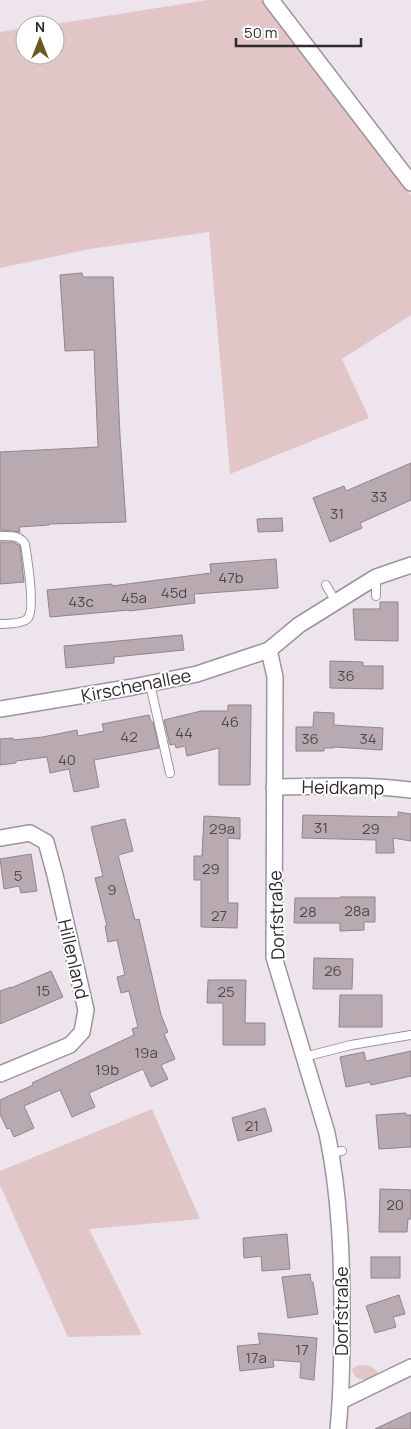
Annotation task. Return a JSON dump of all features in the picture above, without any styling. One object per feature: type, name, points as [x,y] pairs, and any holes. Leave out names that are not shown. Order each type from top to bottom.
[{"type":"street","points":[[271,0],[411,183]]},
{"type":"street","points":[[268,650],[299,625],[376,577],[411,565]]},
{"type":"street","name":"Kirschenallee","points":[[0,709],[150,684],[197,674],[268,650]]},
{"type":"street","name":"Dorfstraße","points":[[268,650],[275,677],[274,957],[327,1133],[336,1152],[342,1263],[341,1401],[338,1429]]},
{"type":"street","name":"Heidkamp","points":[[274,787],[385,786],[411,790]]},
{"type":"street","name":"Hillenland","points":[[0,838],[30,833],[46,842],[86,1010],[82,1032],[70,1045],[0,1074]]},
{"type":"street","points":[[341,1401],[411,1367]]},
{"type":"lane","points":[[0,536],[14,536],[26,544],[31,598],[30,615],[27,619],[22,622],[0,624]]},
{"type":"lane","points":[[376,577],[376,596]]},
{"type":"lane","points":[[326,585],[336,602]]},
{"type":"lane","points":[[150,684],[170,774]]},
{"type":"lane","points":[[304,1057],[351,1045],[411,1035]]},
{"type":"shaded area","points":[[208,0],[262,0],[411,196],[411,315],[342,359],[369,418],[230,474],[209,232],[90,249],[0,268],[0,32],[15,30],[15,65],[65,65],[65,22]]},
{"type":"shaded area","points":[[152,1109],[200,1219],[89,1229],[142,1335],[68,1337],[0,1185],[0,1171]]},
{"type":"shaded area","points":[[358,1365],[370,1366],[382,1375],[364,1380],[360,1379],[356,1377],[352,1369]]},
{"type":"building","points":[[82,273],[83,277],[113,277],[126,522],[49,524],[19,527],[20,532],[0,530],[0,452],[98,447],[94,350],[65,351],[60,275]]},
{"type":"building","points":[[411,463],[411,500],[360,523],[362,528],[330,542],[313,498],[344,486],[346,491]]},
{"type":"building","points":[[282,518],[283,531],[258,532],[257,519]]},
{"type":"building","points":[[0,542],[13,542],[20,546],[24,582],[0,584]]},
{"type":"building","points":[[276,559],[278,588],[194,594],[195,603],[129,611],[50,617],[47,590],[112,584],[112,586],[211,573],[210,564]]},
{"type":"building","points":[[380,602],[398,602],[398,641],[355,640],[353,609],[380,609]]},
{"type":"building","points":[[182,635],[184,650],[114,657],[114,663],[66,668],[64,646]]},
{"type":"building","points":[[330,661],[363,662],[363,666],[383,666],[383,689],[330,688]]},
{"type":"building","points":[[228,705],[251,705],[250,785],[219,785],[219,748],[187,756],[185,746],[176,748],[175,744],[170,745],[164,720],[201,711],[228,711]]},
{"type":"building","points":[[314,712],[334,713],[334,725],[383,728],[382,750],[334,747],[324,748],[324,751],[296,751],[296,727],[313,727]]},
{"type":"building","points":[[149,715],[151,722],[153,722],[159,748],[94,760],[99,787],[74,792],[69,769],[50,773],[47,757],[0,765],[0,739],[13,738],[13,740],[43,737],[77,730],[78,736],[104,731],[102,724]]},
{"type":"building","points":[[398,812],[411,814],[411,841],[393,838],[394,853],[376,853],[376,840],[302,838],[303,815],[398,817]]},
{"type":"building","points":[[204,816],[240,818],[240,839],[228,838],[228,903],[238,903],[237,928],[201,927],[201,880],[194,880],[194,856],[202,856]]},
{"type":"building","points":[[125,819],[133,851],[118,855],[135,920],[139,919],[161,1015],[168,1032],[164,1034],[175,1059],[161,1065],[168,1079],[151,1087],[143,1069],[89,1093],[95,1107],[72,1117],[60,1090],[24,1106],[34,1128],[14,1137],[10,1128],[7,1129],[0,1114],[0,1100],[134,1035],[132,1029],[138,1027],[129,991],[121,993],[117,977],[125,975],[117,940],[108,942],[105,926],[107,926],[95,878],[103,876],[91,827]]},
{"type":"building","points":[[31,854],[37,891],[21,893],[19,886],[4,889],[0,859]]},
{"type":"building","points":[[375,897],[375,922],[364,922],[364,930],[340,931],[340,923],[294,923],[295,898]]},
{"type":"building","points":[[314,958],[353,959],[352,989],[313,989]]},
{"type":"building","points":[[51,971],[63,997],[0,1024],[0,991]]},
{"type":"building","points":[[208,980],[246,980],[245,1023],[265,1023],[265,1045],[223,1045],[223,1003],[207,1003]]},
{"type":"building","points":[[340,995],[382,995],[382,1027],[339,1027]]},
{"type":"building","points":[[411,1051],[411,1076],[371,1085],[370,1082],[346,1087],[340,1057],[364,1052],[366,1061]]},
{"type":"building","points":[[265,1108],[272,1131],[238,1141],[232,1118]]},
{"type":"building","points":[[406,1113],[406,1115],[411,1115],[411,1147],[379,1149],[376,1115]]},
{"type":"building","points":[[380,1189],[411,1190],[411,1219],[408,1219],[407,1232],[379,1232]]},
{"type":"building","points":[[287,1234],[290,1269],[262,1271],[261,1256],[244,1258],[243,1238]]},
{"type":"building","points":[[371,1257],[400,1257],[400,1278],[371,1278]]},
{"type":"building","points":[[310,1274],[318,1314],[288,1318],[282,1277]]},
{"type":"building","points":[[399,1295],[405,1314],[393,1317],[396,1327],[375,1333],[366,1306]]},
{"type":"building","points":[[258,1333],[317,1338],[314,1380],[300,1378],[301,1362],[273,1360],[274,1367],[240,1371],[237,1346],[260,1344]]},
{"type":"building","points":[[411,1412],[411,1429],[375,1429]]}]
